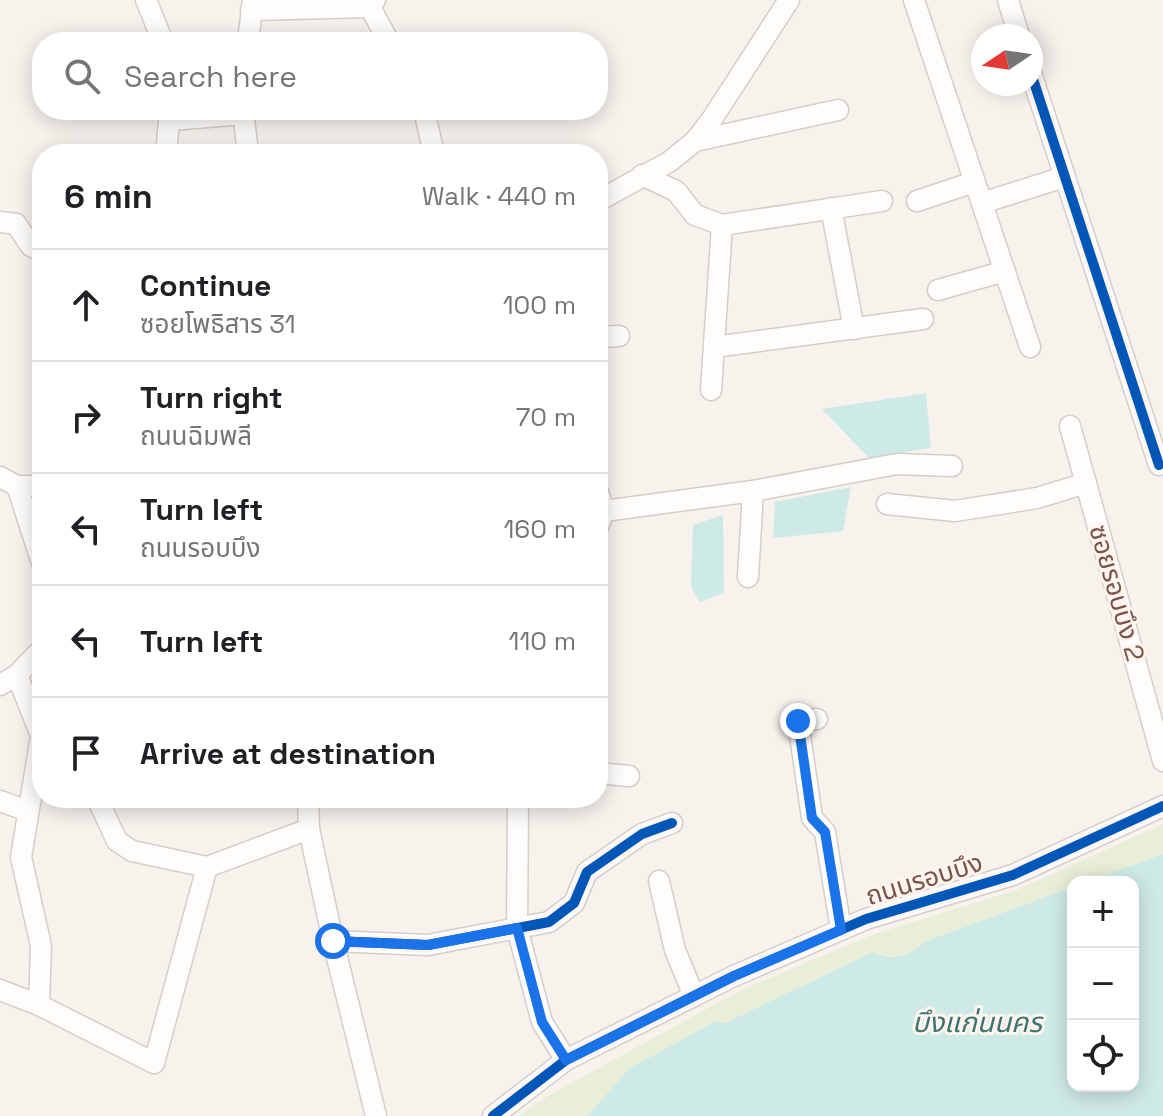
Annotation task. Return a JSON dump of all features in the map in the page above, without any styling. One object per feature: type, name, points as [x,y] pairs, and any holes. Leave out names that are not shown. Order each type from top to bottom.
[{"type":"street","points":[[146,0],[159,32]]},
{"type":"street","points":[[608,195],[669,162],[695,141],[789,0]]},
{"type":"street","points":[[914,0],[1030,347]]},
{"type":"street","points":[[1008,0],[1015,24]]},
{"type":"street","points":[[249,32],[252,5],[372,3],[385,32]]},
{"type":"street","points":[[1038,96],[1159,465]]},
{"type":"street","points":[[695,141],[838,110]]},
{"type":"street","points":[[167,144],[169,120]]},
{"type":"street","points":[[244,120],[247,144]]},
{"type":"street","points":[[426,120],[432,144]]},
{"type":"street","points":[[642,175],[676,191],[695,215],[722,225],[882,201]]},
{"type":"street","points":[[982,203],[1064,177]]},
{"type":"street","points":[[917,201],[974,182]]},
{"type":"street","points":[[831,208],[854,329]]},
{"type":"street","points":[[0,222],[16,224],[32,246]]},
{"type":"street","points":[[711,390],[722,225]]},
{"type":"street","points":[[938,290],[1005,271]]},
{"type":"street","points":[[714,347],[923,319]]},
{"type":"street","points":[[608,337],[619,336]]},
{"type":"street","name":"ซอยรอบบึง 2","points":[[1070,426],[1163,761]]},
{"type":"street","points":[[608,509],[753,491],[897,464],[952,466]]},
{"type":"street","points":[[9,481],[32,484]]},
{"type":"street","points":[[9,481],[32,538]]},
{"type":"street","points":[[887,504],[955,511],[1037,498],[1086,483]]},
{"type":"street","points":[[748,577],[753,491]]},
{"type":"street","points":[[32,658],[8,680],[32,722]]},
{"type":"street","points":[[817,719],[798,721],[812,818],[825,832],[841,930]]},
{"type":"street","points":[[608,774],[629,776]]},
{"type":"street","points":[[32,789],[21,857],[41,946],[39,1005]]},
{"type":"street","points":[[0,801],[28,811]]},
{"type":"street","name":"ถนนรอบบึง","points":[[493,1116],[566,1060],[694,996],[866,919],[1013,875],[1163,806]]},
{"type":"street","points":[[102,808],[117,841],[132,851],[207,867],[309,829]]},
{"type":"street","points":[[308,808],[309,829],[333,941],[376,1116]]},
{"type":"street","points":[[518,808],[517,928],[542,1022],[566,1060]]},
{"type":"street","points":[[333,941],[428,945],[549,922],[574,903],[587,872],[642,834],[672,823]]},
{"type":"street","points":[[0,990],[39,1005],[154,1063],[207,867]]},
{"type":"street","points":[[659,881],[675,950],[694,996]]},
{"type":"green space","points":[[1163,824],[1163,854],[1103,876],[1067,876],[1067,889],[924,942],[907,953],[887,956],[873,952],[725,1023],[716,1021],[630,1068],[587,1116],[519,1116],[546,1097],[741,990],[872,935],[1019,889]]},
{"type":"water","points":[[926,393],[931,448],[869,458],[822,409]]},
{"type":"water","points":[[851,487],[843,531],[773,538],[775,502]]},
{"type":"water","points":[[723,515],[724,593],[700,602],[691,587],[693,525]]},
{"type":"water","name":"บึงแก่นนคร","points":[[1163,854],[1163,1116],[587,1116],[630,1068],[716,1021],[725,1023],[873,952],[894,957],[906,954],[924,942],[1067,889],[1067,1092],[1139,1092],[1139,876],[1103,876]]},
{"type":"cycle path","points":[[1039,96],[1159,465]]},
{"type":"cycle path","points":[[493,1116],[566,1060],[734,976],[866,919],[1013,875],[1163,806]]},
{"type":"cycle path","points":[[333,941],[428,945],[549,922],[574,903],[587,872],[642,834],[672,823]]},
{"type":"route","points":[[333,941],[428,945],[517,928],[542,1022],[566,1060],[734,976],[841,930],[825,832],[812,818],[798,721]]}]
